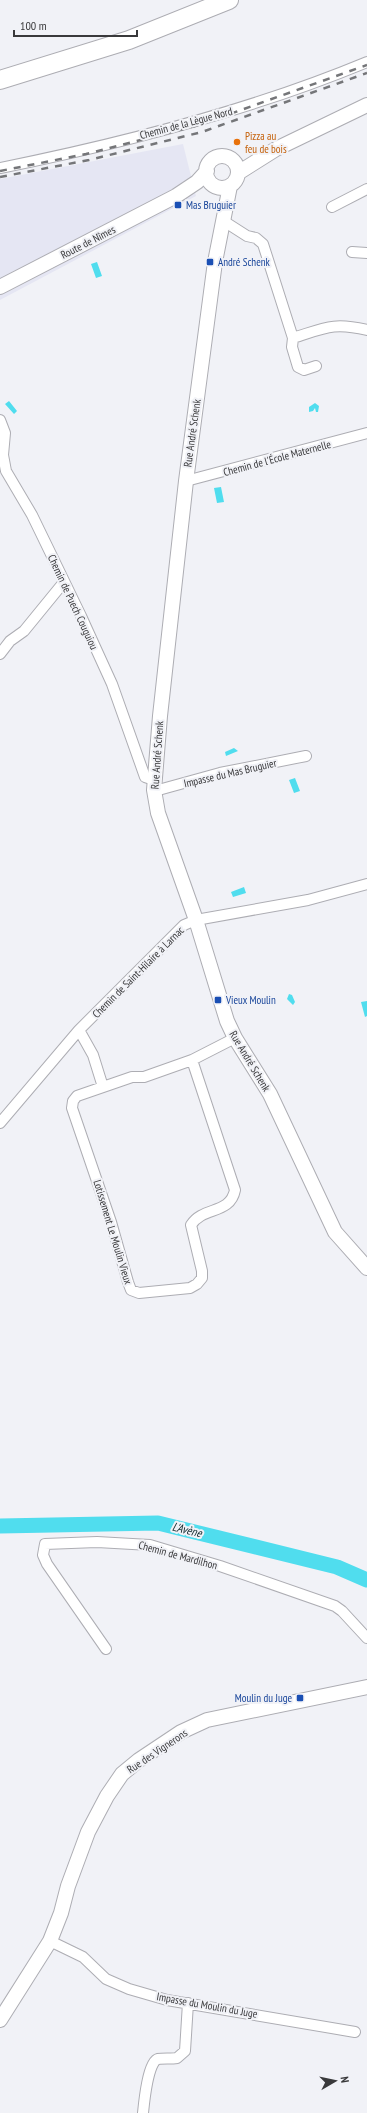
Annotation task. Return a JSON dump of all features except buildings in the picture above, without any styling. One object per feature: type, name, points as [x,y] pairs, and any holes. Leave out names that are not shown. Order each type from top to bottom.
[{"type":"highway","points":[[0,68],[103,36],[199,0]]},
{"type":"highway","points":[[0,80],[128,40],[229,0]]},
{"type":"street","name":"Chemin de la Lègue Nord","points":[[0,168],[115,142],[234,111],[367,62]]},
{"type":"street","name":"Route de Nîmes","points":[[0,287],[176,196],[197,182],[206,171],[211,161],[217,157],[224,156],[236,167],[367,105]]},
{"type":"street","points":[[206,171],[207,177],[220,186],[234,182],[236,167]]},
{"type":"street","name":"Route de Nîmes","points":[[176,196],[220,186]]},
{"type":"street","name":"Rue André Schenk","points":[[220,186],[222,220],[186,481],[154,785],[158,813],[196,920],[227,1021],[235,1038],[270,1094],[334,1232],[367,1268]]},
{"type":"street","points":[[332,207],[367,189]]},
{"type":"street","points":[[222,220],[247,236],[256,238],[263,244],[293,338],[292,347],[299,369],[304,370],[316,366]]},
{"type":"street","points":[[352,252],[367,253]]},
{"type":"street","points":[[293,338],[332,325],[348,325],[367,330]]},
{"type":"street","name":"Chemin de Puech Couguiou","points":[[0,420],[5,433],[3,455],[6,471],[32,515],[64,582],[112,684],[145,777],[154,785]]},
{"type":"street","name":"Chemin de l'École Maternelle","points":[[186,481],[367,433]]},
{"type":"street","points":[[0,654],[10,641],[24,631],[64,582]]},
{"type":"street","name":"Impasse du Mas Bruguier","points":[[154,785],[162,789],[220,773],[306,756]]},
{"type":"street","name":"Chemin de Saint-Hilaire à Larnac","points":[[0,1123],[79,1030],[184,925],[196,920],[308,900],[367,884]]},
{"type":"street","points":[[79,1030],[92,1055],[103,1087]]},
{"type":"street","name":"Lotissement Le Moulin Vieux","points":[[192,1060],[235,1190],[233,1199],[229,1204],[195,1219],[191,1226],[202,1271],[202,1278],[197,1284],[190,1288],[139,1293],[131,1290],[111,1222],[72,1108],[73,1101],[77,1096],[132,1077],[144,1078],[192,1060],[235,1038]]},
{"type":"street","name":"Chemin de Mardilhon","points":[[106,1649],[46,1564],[43,1555],[45,1544],[127,1542],[150,1545],[188,1555],[335,1606],[342,1611],[367,1638]]},
{"type":"street","name":"Rue des Vignerons","points":[[0,2020],[5,2004],[50,1941],[61,1913],[68,1886],[94,1818],[122,1774],[138,1760],[181,1732],[207,1720],[367,1687]]},
{"type":"street","name":"Impasse du Moulin du Juge","points":[[50,1941],[83,1957],[106,1979],[137,1991],[167,2000],[355,2032]]},
{"type":"street","points":[[142,2113],[150,2070],[154,2061],[157,2059],[177,2058],[185,2051],[188,2003]]},
{"type":"shaded area","points":[[183,144],[196,196],[0,300],[0,179]]},
{"type":"water","points":[[97,262],[102,276],[96,278],[91,264]]},
{"type":"water","points":[[9,401],[17,411],[14,414],[5,404]]},
{"type":"water","points":[[315,403],[319,406],[318,412],[316,412],[315,408],[313,411],[309,412],[309,407]]},
{"type":"water","points":[[221,487],[224,502],[217,503],[214,488]]},
{"type":"water","points":[[234,748],[238,751],[226,756],[225,752]]},
{"type":"water","points":[[295,778],[300,791],[294,793],[289,780]]},
{"type":"water","points":[[244,887],[246,893],[233,897],[231,892]]},
{"type":"water","points":[[289,994],[292,995],[295,1002],[293,1005],[287,999]]},
{"type":"water","points":[[367,1001],[367,1016],[365,1017],[361,1002]]},
{"type":"waterway","name":"L'Avène","points":[[0,1526],[158,1523],[337,1567],[367,1580]]},
{"type":"railway","points":[[0,171],[86,154],[199,125],[367,65]]},
{"type":"railway","points":[[0,177],[89,160],[202,132],[367,73]]},
{"type":"place","name":"Pizza au feu de bois","points":[[237,142]]},
{"type":"place","name":"Mas Bruguier","points":[[178,205]]},
{"type":"place","name":"André Schenk","points":[[210,262]]},
{"type":"place","name":"Vieux Moulin","points":[[218,1000]]},
{"type":"place","name":"Moulin du Juge","points":[[300,1698]]}]
